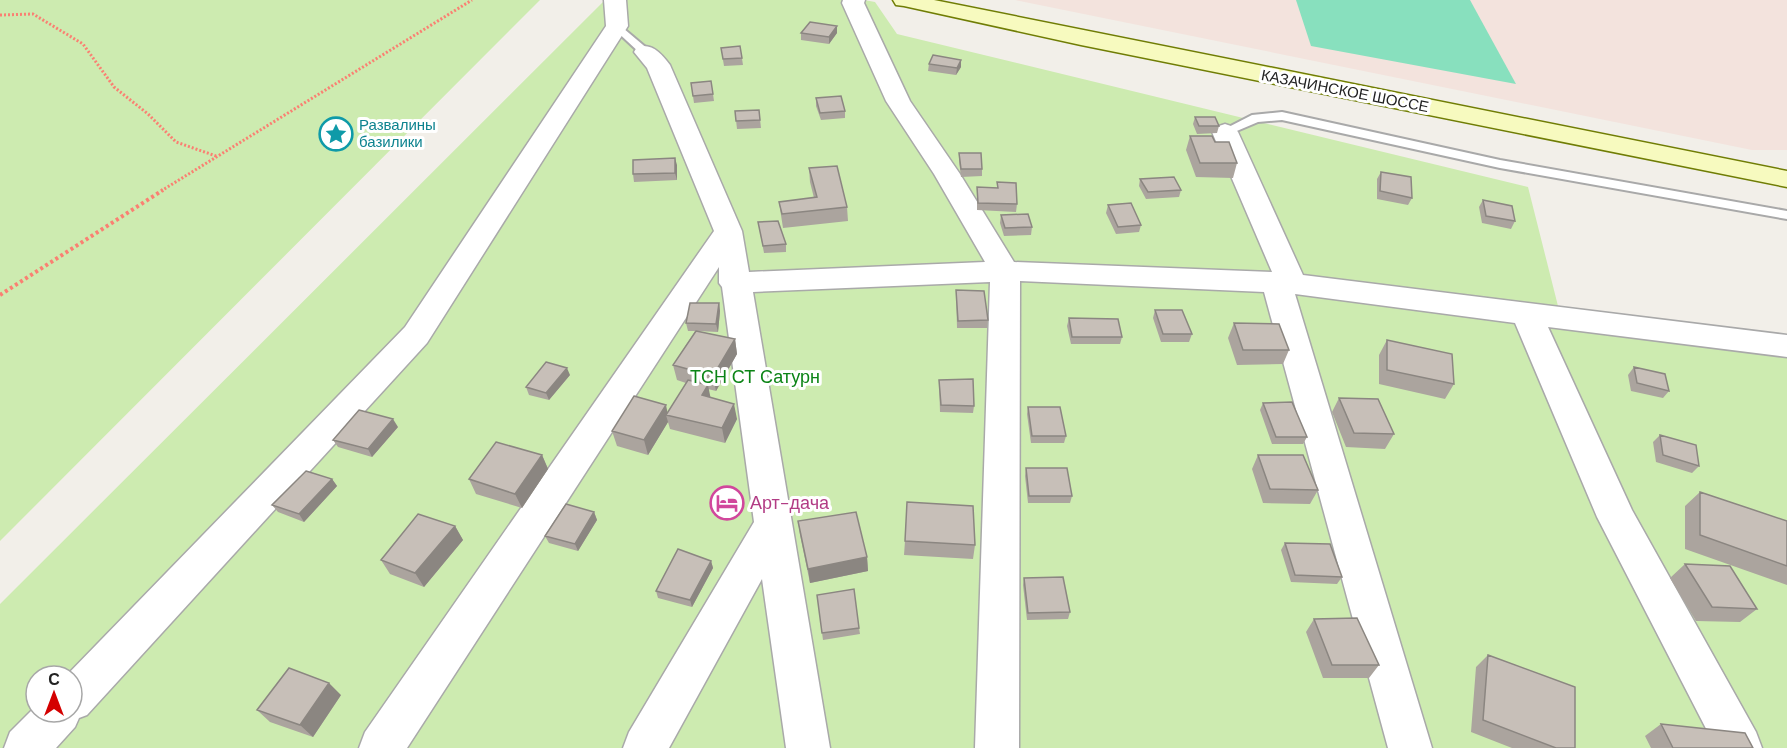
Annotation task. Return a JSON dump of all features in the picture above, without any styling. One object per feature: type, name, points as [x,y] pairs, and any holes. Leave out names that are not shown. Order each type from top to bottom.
[{"type":"main road","name":"КАЗАЧИНСКОЕ ШОССЕ","points":[[904,0],[1787,179]]},
{"type":"street","points":[[854,0],[852,3],[898,102],[947,174],[1005,271],[997,748]]},
{"type":"street","points":[[84,687],[416,335],[616,13]]},
{"type":"street","points":[[645,52],[658,65],[728,231],[734,283],[808,748]]},
{"type":"street","points":[[1225,132],[1284,283],[1410,748]]},
{"type":"street","points":[[381,748],[728,231]]},
{"type":"street","points":[[734,283],[1005,271],[1284,283],[1787,346]]},
{"type":"street","points":[[1526,313],[1616,517],[1740,748]]},
{"type":"street","points":[[645,748],[773,524]]},
{"type":"street","points":[[26,748],[49,724]]},
{"type":"lane","points":[[616,13],[645,52]]},
{"type":"lane","points":[[1225,132],[1256,118],[1282,116],[1500,164],[1787,215]]},
{"type":"path","points":[[0,295],[216,156],[472,0]]},
{"type":"path","points":[[0,15],[33,14],[83,44],[114,87],[148,114],[176,142],[216,156]]},
{"type":"shaded area","points":[[1015,0],[1787,0],[1787,150],[1752,150]]},
{"type":"green space","points":[[0,0],[540,0],[0,541]]},
{"type":"green space","name":"ТСН СТ Сатурн","points":[[605,0],[864,0],[875,2],[897,34],[1528,187],[1558,306],[1787,338],[1787,748],[0,748],[0,604]]},
{"type":"green space","points":[[1296,0],[1470,0],[1516,84],[1311,46]]},
{"type":"building","points":[[810,22],[837,26],[829,37],[801,33]]},
{"type":"building","points":[[740,46],[742,58],[723,59],[721,48]]},
{"type":"building","points":[[933,55],[961,60],[957,68],[929,64]]},
{"type":"building","points":[[711,81],[713,94],[693,96],[691,83]]},
{"type":"building","points":[[841,96],[845,111],[820,113],[816,98]]},
{"type":"building","points":[[759,110],[760,120],[736,121],[735,111]]},
{"type":"building","points":[[1195,117],[1215,117],[1219,126],[1199,126]]},
{"type":"building","points":[[1190,136],[1212,136],[1215,142],[1229,142],[1237,163],[1200,163]]},
{"type":"building","points":[[959,153],[981,153],[982,169],[961,169]]},
{"type":"building","points":[[675,158],[675,173],[633,174],[633,160]]},
{"type":"building","points":[[837,166],[847,207],[782,214],[779,202],[817,197],[809,168]]},
{"type":"building","points":[[1381,172],[1411,177],[1412,198],[1380,191]]},
{"type":"building","points":[[1174,177],[1181,190],[1148,192],[1140,179]]},
{"type":"building","points":[[997,182],[1016,183],[1017,204],[978,203],[977,187],[998,188]]},
{"type":"building","points":[[1483,200],[1512,206],[1515,221],[1486,216]]},
{"type":"building","points":[[1131,203],[1141,225],[1118,227],[1108,205]]},
{"type":"building","points":[[1028,214],[1032,227],[1005,228],[1001,215]]},
{"type":"building","points":[[778,221],[786,244],[763,246],[758,222]]},
{"type":"building","points":[[956,290],[984,291],[988,320],[958,321]]},
{"type":"building","points":[[690,303],[719,303],[716,324],[686,323]]},
{"type":"building","points":[[1155,310],[1182,310],[1192,334],[1163,334]]},
{"type":"building","points":[[1069,318],[1118,319],[1122,337],[1072,337]]},
{"type":"building","points":[[1234,323],[1279,324],[1289,350],[1243,350]]},
{"type":"building","points":[[696,331],[735,339],[713,376],[673,365]]},
{"type":"building","points":[[1387,340],[1452,354],[1454,384],[1387,370]]},
{"type":"building","points":[[546,362],[567,368],[546,393],[526,387]]},
{"type":"building","points":[[1634,367],[1665,374],[1669,391],[1637,383]]},
{"type":"building","points":[[973,379],[974,406],[941,405],[939,380]]},
{"type":"building","points":[[688,380],[708,385],[702,395],[734,404],[722,428],[666,415]]},
{"type":"building","points":[[634,396],[666,405],[644,440],[612,431]]},
{"type":"building","points":[[1339,398],[1378,399],[1394,434],[1354,433]]},
{"type":"building","points":[[1292,402],[1307,437],[1276,437],[1263,403]]},
{"type":"building","points":[[1028,407],[1060,407],[1066,436],[1032,436]]},
{"type":"building","points":[[359,410],[393,419],[368,449],[333,440]]},
{"type":"building","points":[[1660,435],[1696,445],[1699,466],[1663,455]]},
{"type":"building","points":[[496,442],[542,455],[515,494],[469,479]]},
{"type":"building","points":[[1258,455],[1303,455],[1318,490],[1270,489]]},
{"type":"building","points":[[1026,468],[1067,468],[1072,496],[1029,496]]},
{"type":"building","points":[[306,471],[332,479],[299,514],[272,505]]},
{"type":"building","points":[[1700,492],[1787,521],[1787,566],[1700,535]]},
{"type":"building","points":[[907,502],[973,506],[975,545],[905,541]]},
{"type":"building","points":[[566,504],[594,512],[575,544],[545,536]]},
{"type":"building","points":[[856,512],[867,557],[808,569],[798,521]]},
{"type":"building","points":[[418,514],[455,526],[415,573],[381,560]]},
{"type":"building","points":[[1285,543],[1330,544],[1342,577],[1295,575]]},
{"type":"building","points":[[678,549],[711,561],[690,600],[656,591]]},
{"type":"building","points":[[1685,564],[1730,566],[1757,609],[1712,607]]},
{"type":"building","points":[[1063,577],[1070,612],[1028,613],[1024,578]]},
{"type":"building","points":[[854,589],[859,628],[822,633],[817,595]]},
{"type":"building","points":[[1357,618],[1379,665],[1332,665],[1314,619]]},
{"type":"building","points":[[1488,655],[1575,687],[1575,748],[1556,748],[1483,720]]},
{"type":"building","points":[[289,668],[329,683],[300,725],[257,710]]},
{"type":"building","points":[[1661,724],[1745,733],[1753,748],[1673,748]]},
{"type":"place","name":"Развалины базилики","points":[[336,134]]},
{"type":"place","name":"Арт-дача","points":[[727,503]]}]
